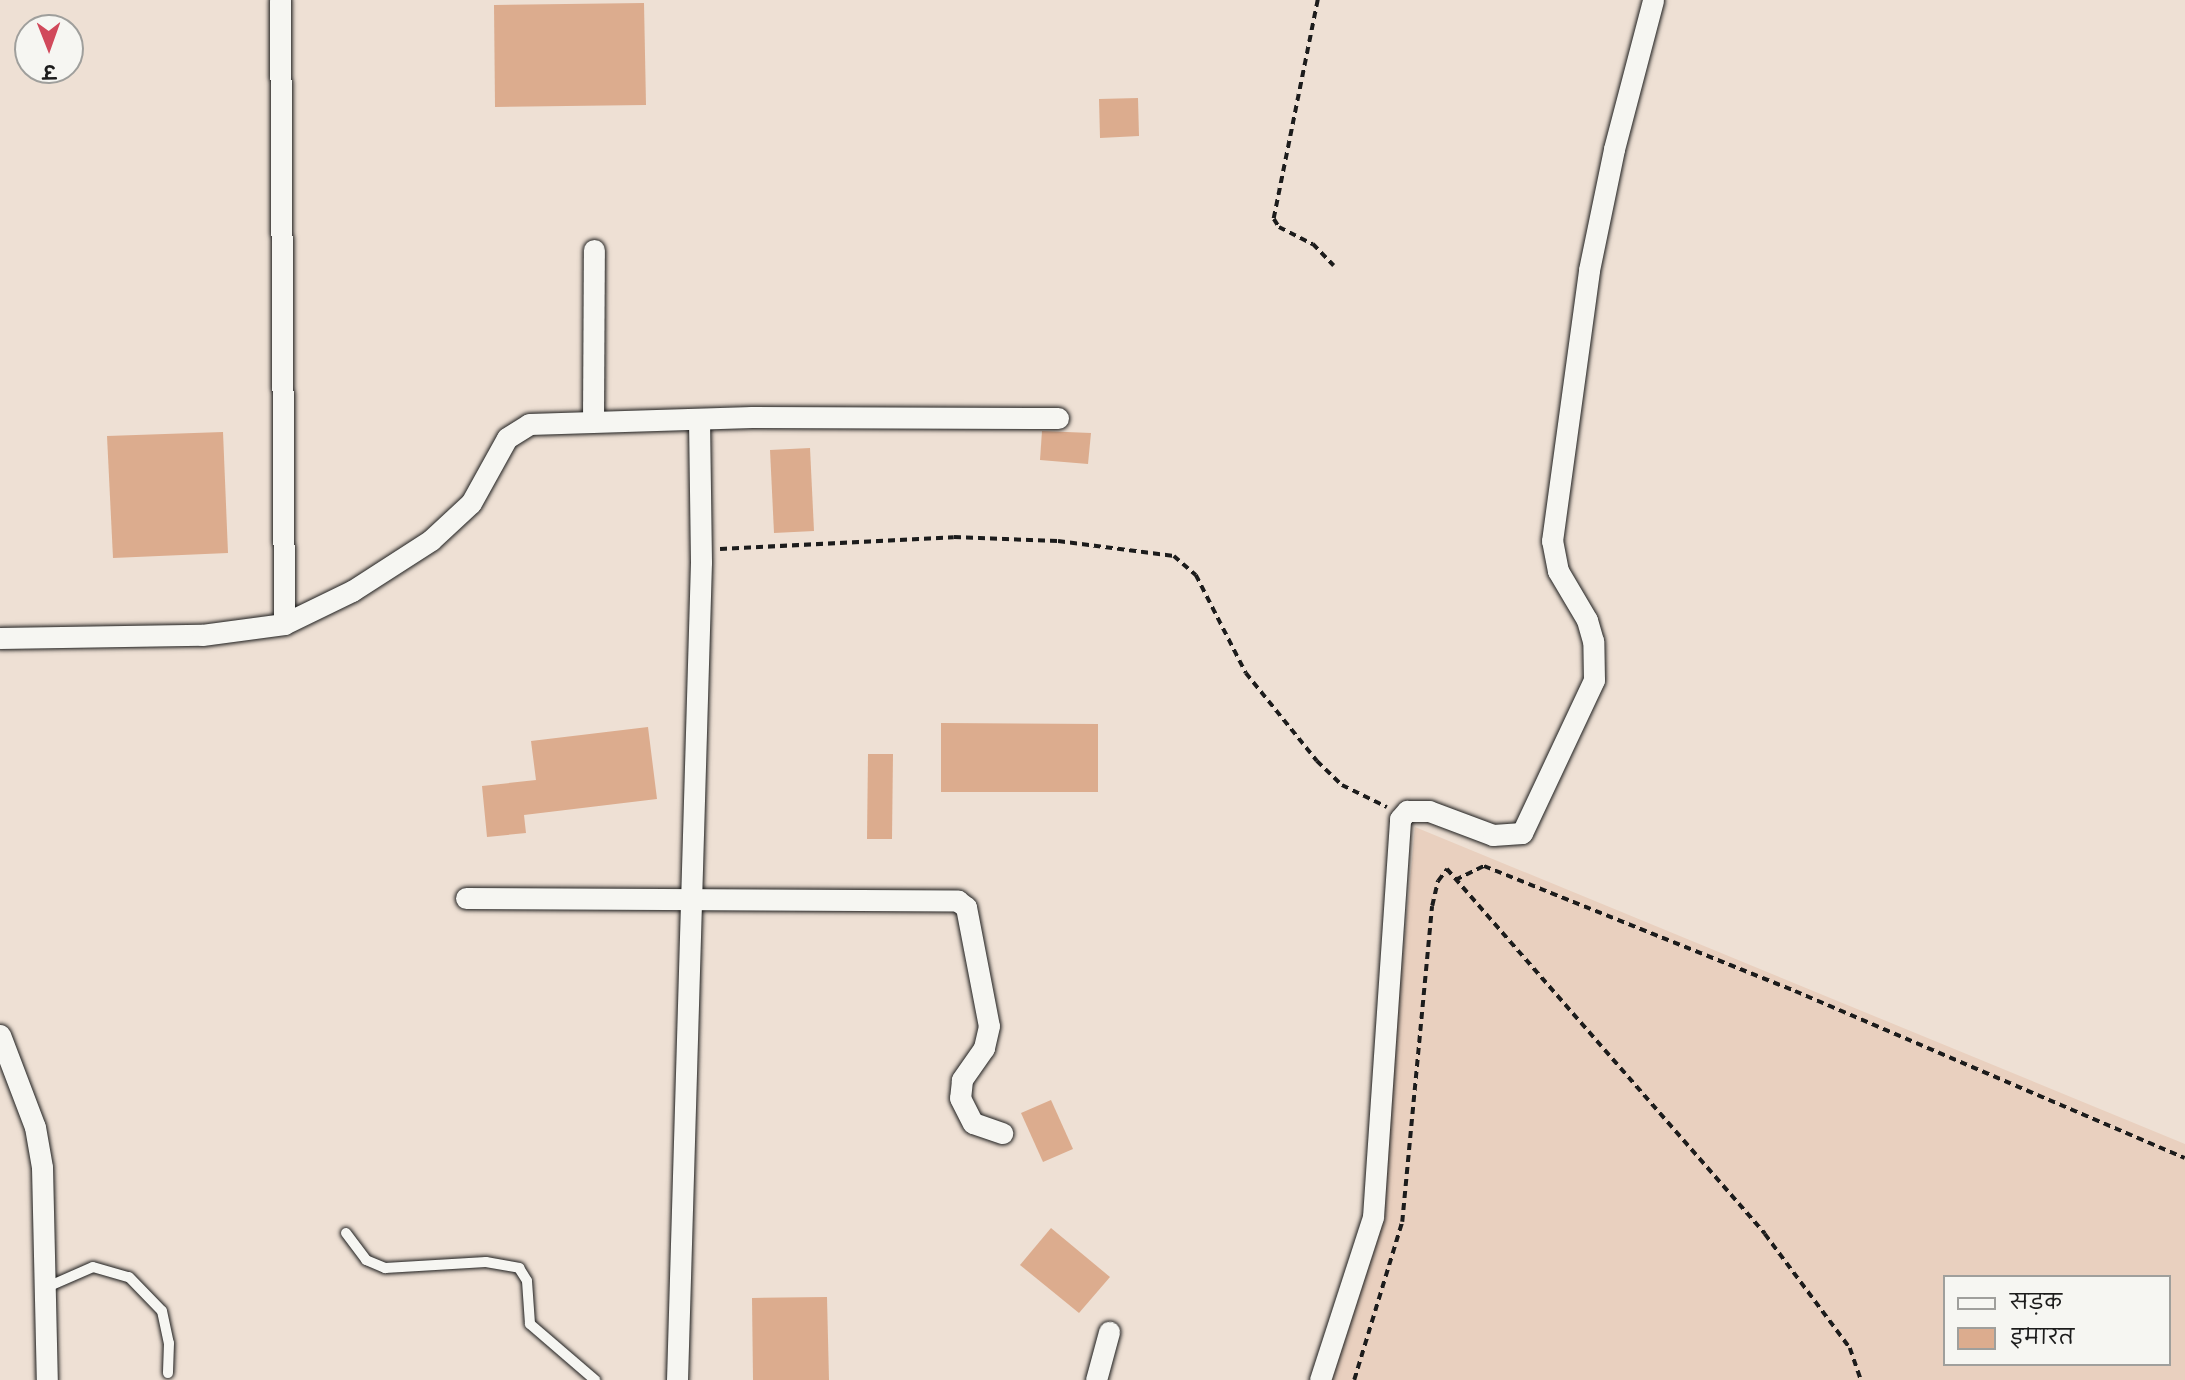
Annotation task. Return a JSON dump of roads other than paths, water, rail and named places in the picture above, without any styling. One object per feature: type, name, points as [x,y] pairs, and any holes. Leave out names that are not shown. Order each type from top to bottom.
[{"type":"street","points":[[280,0],[284,624]]},
{"type":"street","points":[[1320,1380],[1373,1217],[1401,815],[1429,811],[1493,835],[1522,833],[1594,680],[1593,640],[1587,620],[1558,571],[1552,541],[1589,270],[1614,149],[1653,0]]},
{"type":"street","points":[[593,420],[594,250]]},
{"type":"street","points":[[0,638],[202,635],[284,624],[352,592],[408,557],[457,519],[517,429],[540,422],[1058,418]]},
{"type":"street","points":[[677,1380],[701,550],[699,419]]},
{"type":"street","points":[[466,898],[945,899],[962,903],[987,999],[989,1026],[985,1048],[962,1080],[960,1098],[973,1123],[1002,1133]]},
{"type":"street","points":[[0,1035],[38,1143],[46,1288],[47,1380]]},
{"type":"street","points":[[1096,1380],[1109,1332]]},
{"type":"lane","points":[[346,1233],[366,1260],[385,1268],[486,1262],[519,1268],[527,1281],[530,1324],[595,1380]]},
{"type":"lane","points":[[46,1288],[93,1267],[129,1276],[162,1311],[169,1343],[168,1373]]}]
